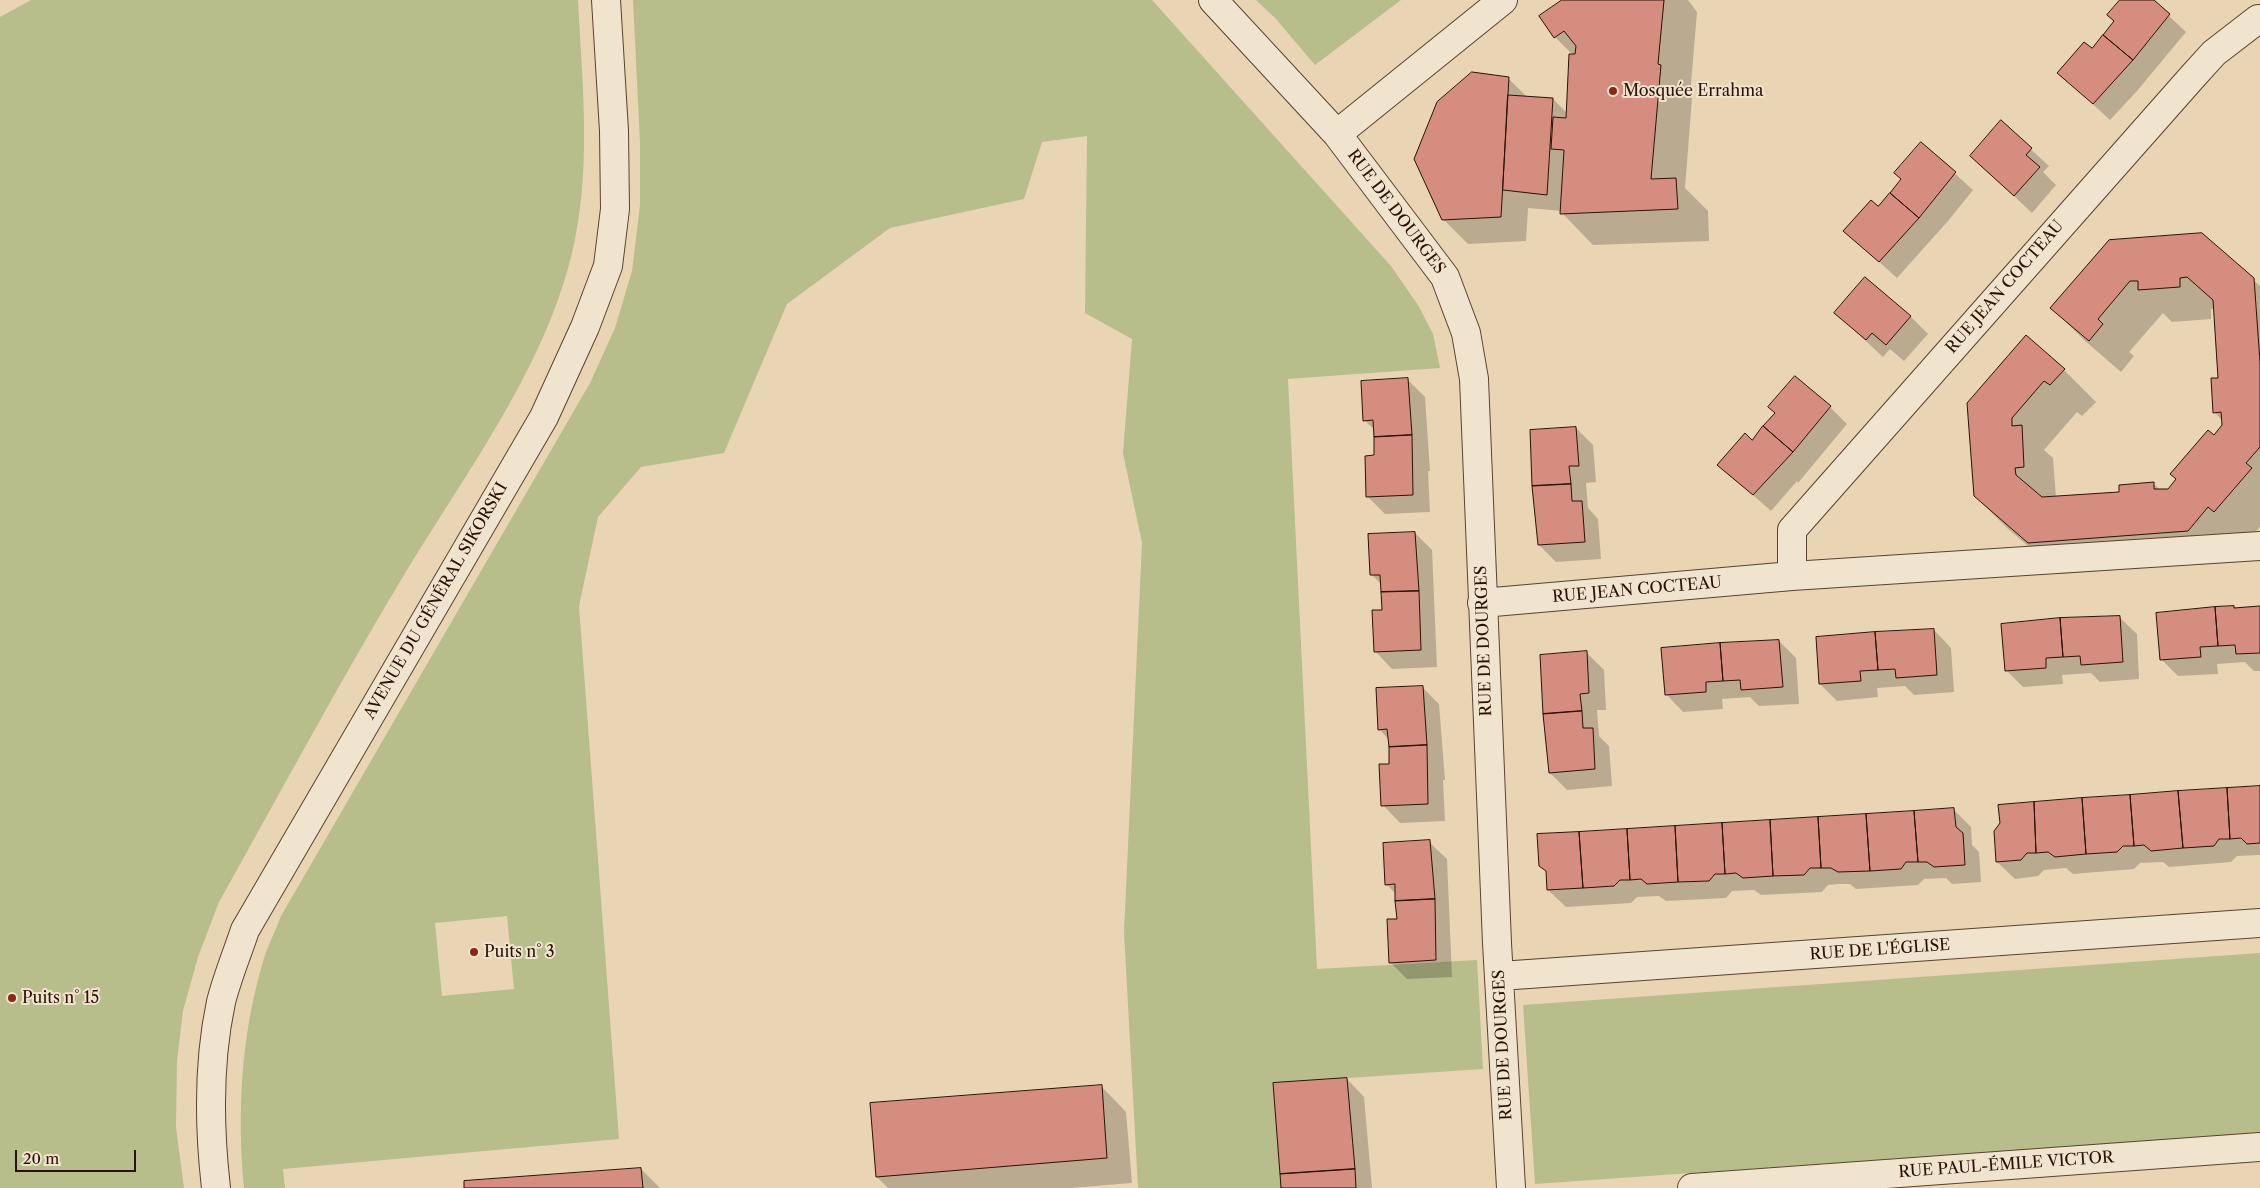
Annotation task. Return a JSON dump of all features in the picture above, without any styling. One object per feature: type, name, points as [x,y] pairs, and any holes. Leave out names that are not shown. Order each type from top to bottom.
[{"type":"street","name":"AVENUE DU GÉNÉRAL SIKORSKI","points":[[216,1188],[210,1139],[212,1058],[222,1002],[245,930],[544,417],[585,327],[608,266],[615,209],[614,131],[606,0]]},
{"type":"street","name":"RUE DE DOURGES","points":[[1212,0],[1338,134],[1445,277],[1466,333],[1474,378],[1497,943],[1511,1188]]},
{"type":"street","points":[[1338,134],[1503,0]]},
{"type":"street","name":"RUE JEAN COCTEAU","points":[[1792,576],[1792,530],[2214,53],[2258,20]]},
{"type":"street","name":"RUE JEAN COCTEAU","points":[[1482,603],[1792,576],[2260,546]]},
{"type":"street","name":"RUE DE L'ÉGLISE","points":[[1500,976],[2260,923]]},
{"type":"street","name":"RUE PAUL-ÉMILE VICTOR","points":[[1692,1188],[2260,1147]]},
{"type":"green space","points":[[31,0],[578,0],[584,120],[583,180],[575,239],[563,284],[547,329],[503,416],[401,580],[219,902],[198,957],[183,1011],[177,1061],[176,1127],[184,1188],[0,1188],[0,17]]},
{"type":"green space","points":[[633,0],[1152,0],[1391,266],[1418,305],[1433,334],[1440,368],[1288,379],[1317,969],[1477,960],[1483,1069],[1273,1083],[1281,1188],[1138,1188],[1124,932],[1142,543],[1123,453],[1132,339],[1085,313],[1087,136],[1042,142],[1024,199],[890,228],[787,304],[724,453],[641,467],[598,517],[579,606],[619,1139],[283,1169],[285,1188],[244,1188],[241,1132],[242,1076],[249,1020],[266,953],[281,916],[590,383],[615,328],[632,271],[640,205],[640,143]],"holes":[[[507,916],[514,989],[442,996],[435,923]]]},
{"type":"green space","points":[[1256,0],[1401,0],[1315,65],[1276,19]]},
{"type":"green space","points":[[2260,953],[2260,1133],[1535,1184],[1523,1005]]},
{"type":"building","name":"Mosquée Errahma","points":[[1562,0],[1664,0],[1658,64],[1661,65],[1651,179],[1676,178],[1678,209],[1560,214],[1564,150],[1551,149],[1553,117],[1566,118],[1569,54],[1575,54],[1576,46],[1564,31],[1554,38],[1539,16]]},
{"type":"building","points":[[2120,0],[2154,0],[2170,14],[2133,60],[2103,35],[2114,21],[2107,15]]},
{"type":"building","points":[[2103,35],[2133,60],[2093,104],[2057,73],[2084,42],[2092,48]]},
{"type":"building","points":[[1472,72],[1509,77],[1501,217],[1442,220],[1414,159],[1437,102]]},
{"type":"building","points":[[1508,95],[1553,98],[1547,195],[1503,190]]},
{"type":"building","points":[[2001,120],[2032,148],[2026,155],[2040,167],[2014,196],[1970,156]]},
{"type":"building","points":[[1921,142],[1956,172],[1919,218],[1890,193],[1901,179],[1894,173]]},
{"type":"building","points":[[1890,193],[1919,218],[1879,262],[1843,231],[1871,200],[1878,206]]},
{"type":"building","points":[[2202,233],[2254,278],[2260,362],[2260,447],[2246,463],[2252,468],[2214,512],[2208,507],[2188,531],[2028,543],[1974,496],[1967,403],[2026,335],[2065,369],[2050,385],[2044,381],[2012,418],[2012,426],[2022,425],[2024,467],[2015,468],[2016,475],[2042,497],[2119,492],[2119,485],[2154,482],[2154,489],[2168,489],[2176,479],[2170,474],[2208,430],[2214,435],[2222,425],[2221,412],[2213,413],[2211,378],[2218,378],[2213,300],[2187,277],[2180,278],[2180,287],[2138,290],[2138,281],[2130,281],[2098,319],[2103,324],[2089,341],[2050,308],[2109,240]]},
{"type":"building","points":[[1865,277],[1911,316],[1886,345],[1872,333],[1866,340],[1834,313]]},
{"type":"building","points":[[1795,376],[1831,406],[1793,452],[1763,426],[1775,413],[1768,407]]},
{"type":"building","points":[[1408,378],[1412,435],[1374,437],[1373,420],[1363,421],[1361,381]]},
{"type":"building","points":[[1763,426],[1793,452],[1753,495],[1717,465],[1745,433],[1752,440]]},
{"type":"building","points":[[1576,427],[1579,466],[1569,466],[1571,484],[1532,486],[1530,430]]},
{"type":"building","points":[[1412,435],[1413,495],[1366,497],[1365,456],[1374,455],[1374,437]]},
{"type":"building","points":[[1571,484],[1572,501],[1582,501],[1585,542],[1538,545],[1532,486]]},
{"type":"building","points":[[1415,532],[1419,591],[1381,592],[1380,575],[1370,575],[1368,534]]},
{"type":"building","points":[[1419,591],[1421,650],[1374,652],[1372,610],[1382,610],[1381,592]]},
{"type":"building","points":[[2234,606],[2234,608],[2260,606],[2260,653],[2236,654],[2235,645],[2218,646],[2215,607]]},
{"type":"building","points":[[2215,607],[2218,646],[2200,647],[2201,657],[2160,660],[2156,613]]},
{"type":"building","points":[[2120,616],[2123,662],[2081,665],[2080,656],[2063,657],[2060,618]]},
{"type":"building","points":[[2060,618],[2063,657],[2046,658],[2046,668],[2005,671],[2001,624]]},
{"type":"building","points":[[1934,629],[1937,675],[1896,678],[1895,669],[1878,670],[1875,632]]},
{"type":"building","points":[[1875,632],[1878,670],[1860,671],[1861,681],[1819,684],[1816,637]]},
{"type":"building","points":[[1779,640],[1783,687],[1741,690],[1740,680],[1723,681],[1720,643]]},
{"type":"building","points":[[1720,643],[1723,681],[1706,682],[1706,692],[1665,695],[1661,648]]},
{"type":"building","points":[[1587,651],[1589,693],[1580,694],[1582,711],[1543,714],[1540,655]]},
{"type":"building","points":[[1423,686],[1427,745],[1389,747],[1387,729],[1378,730],[1376,688]]},
{"type":"building","points":[[1582,711],[1583,728],[1593,728],[1595,769],[1549,773],[1543,714]]},
{"type":"building","points":[[1427,745],[1428,804],[1381,806],[1379,764],[1389,764],[1389,747]]},
{"type":"building","points":[[2260,786],[2260,843],[2247,844],[2241,838],[2230,839],[2227,788]]},
{"type":"building","points":[[2227,788],[2230,839],[2219,839],[2214,846],[2183,848],[2178,791]]},
{"type":"building","points":[[2178,791],[2183,848],[2151,851],[2144,845],[2134,846],[2130,795]]},
{"type":"building","points":[[2130,795],[2134,846],[2123,846],[2117,852],[2086,854],[2082,798]]},
{"type":"building","points":[[2082,798],[2086,854],[2055,857],[2048,852],[2036,853],[2034,802]]},
{"type":"building","points":[[2034,802],[2036,853],[2027,853],[2021,860],[1996,862],[1994,831],[2000,823],[1998,805]]},
{"type":"building","points":[[1954,808],[1956,827],[1963,833],[1965,865],[1934,867],[1927,862],[1918,862],[1914,811]]},
{"type":"building","points":[[1914,811],[1918,862],[1906,862],[1901,869],[1870,871],[1866,814]]},
{"type":"building","points":[[1866,814],[1870,871],[1838,872],[1831,868],[1821,868],[1818,817]]},
{"type":"building","points":[[1818,817],[1821,868],[1810,868],[1804,875],[1773,876],[1770,820]]},
{"type":"building","points":[[1770,820],[1773,876],[1743,878],[1736,873],[1725,874],[1722,823]]},
{"type":"building","points":[[1722,823],[1725,874],[1715,874],[1709,881],[1678,882],[1675,826]]},
{"type":"building","points":[[1675,826],[1678,882],[1647,884],[1641,879],[1630,880],[1627,829]]},
{"type":"building","points":[[1627,829],[1630,880],[1620,880],[1614,886],[1583,888],[1579,832]]},
{"type":"building","points":[[1579,832],[1583,888],[1547,890],[1546,871],[1539,866],[1537,834]]},
{"type":"building","points":[[1430,840],[1435,899],[1395,901],[1395,884],[1385,885],[1383,843]]},
{"type":"building","points":[[1435,899],[1436,960],[1389,963],[1387,919],[1397,919],[1395,901]]},
{"type":"building","points":[[1347,1078],[1355,1169],[1280,1174],[1273,1083]]},
{"type":"building","points":[[1102,1085],[1107,1158],[876,1177],[870,1103]]},
{"type":"building","points":[[641,1168],[643,1188],[464,1188],[464,1181]]},
{"type":"building","points":[[1355,1169],[1356,1188],[1281,1188],[1280,1174]]},
{"type":"place","name":"Mosquée Errahma","points":[[1613,91]]},
{"type":"place","name":"Puits n° 3","points":[[474,952]]},
{"type":"place","name":"Puits n° 15","points":[[12,998]]}]
